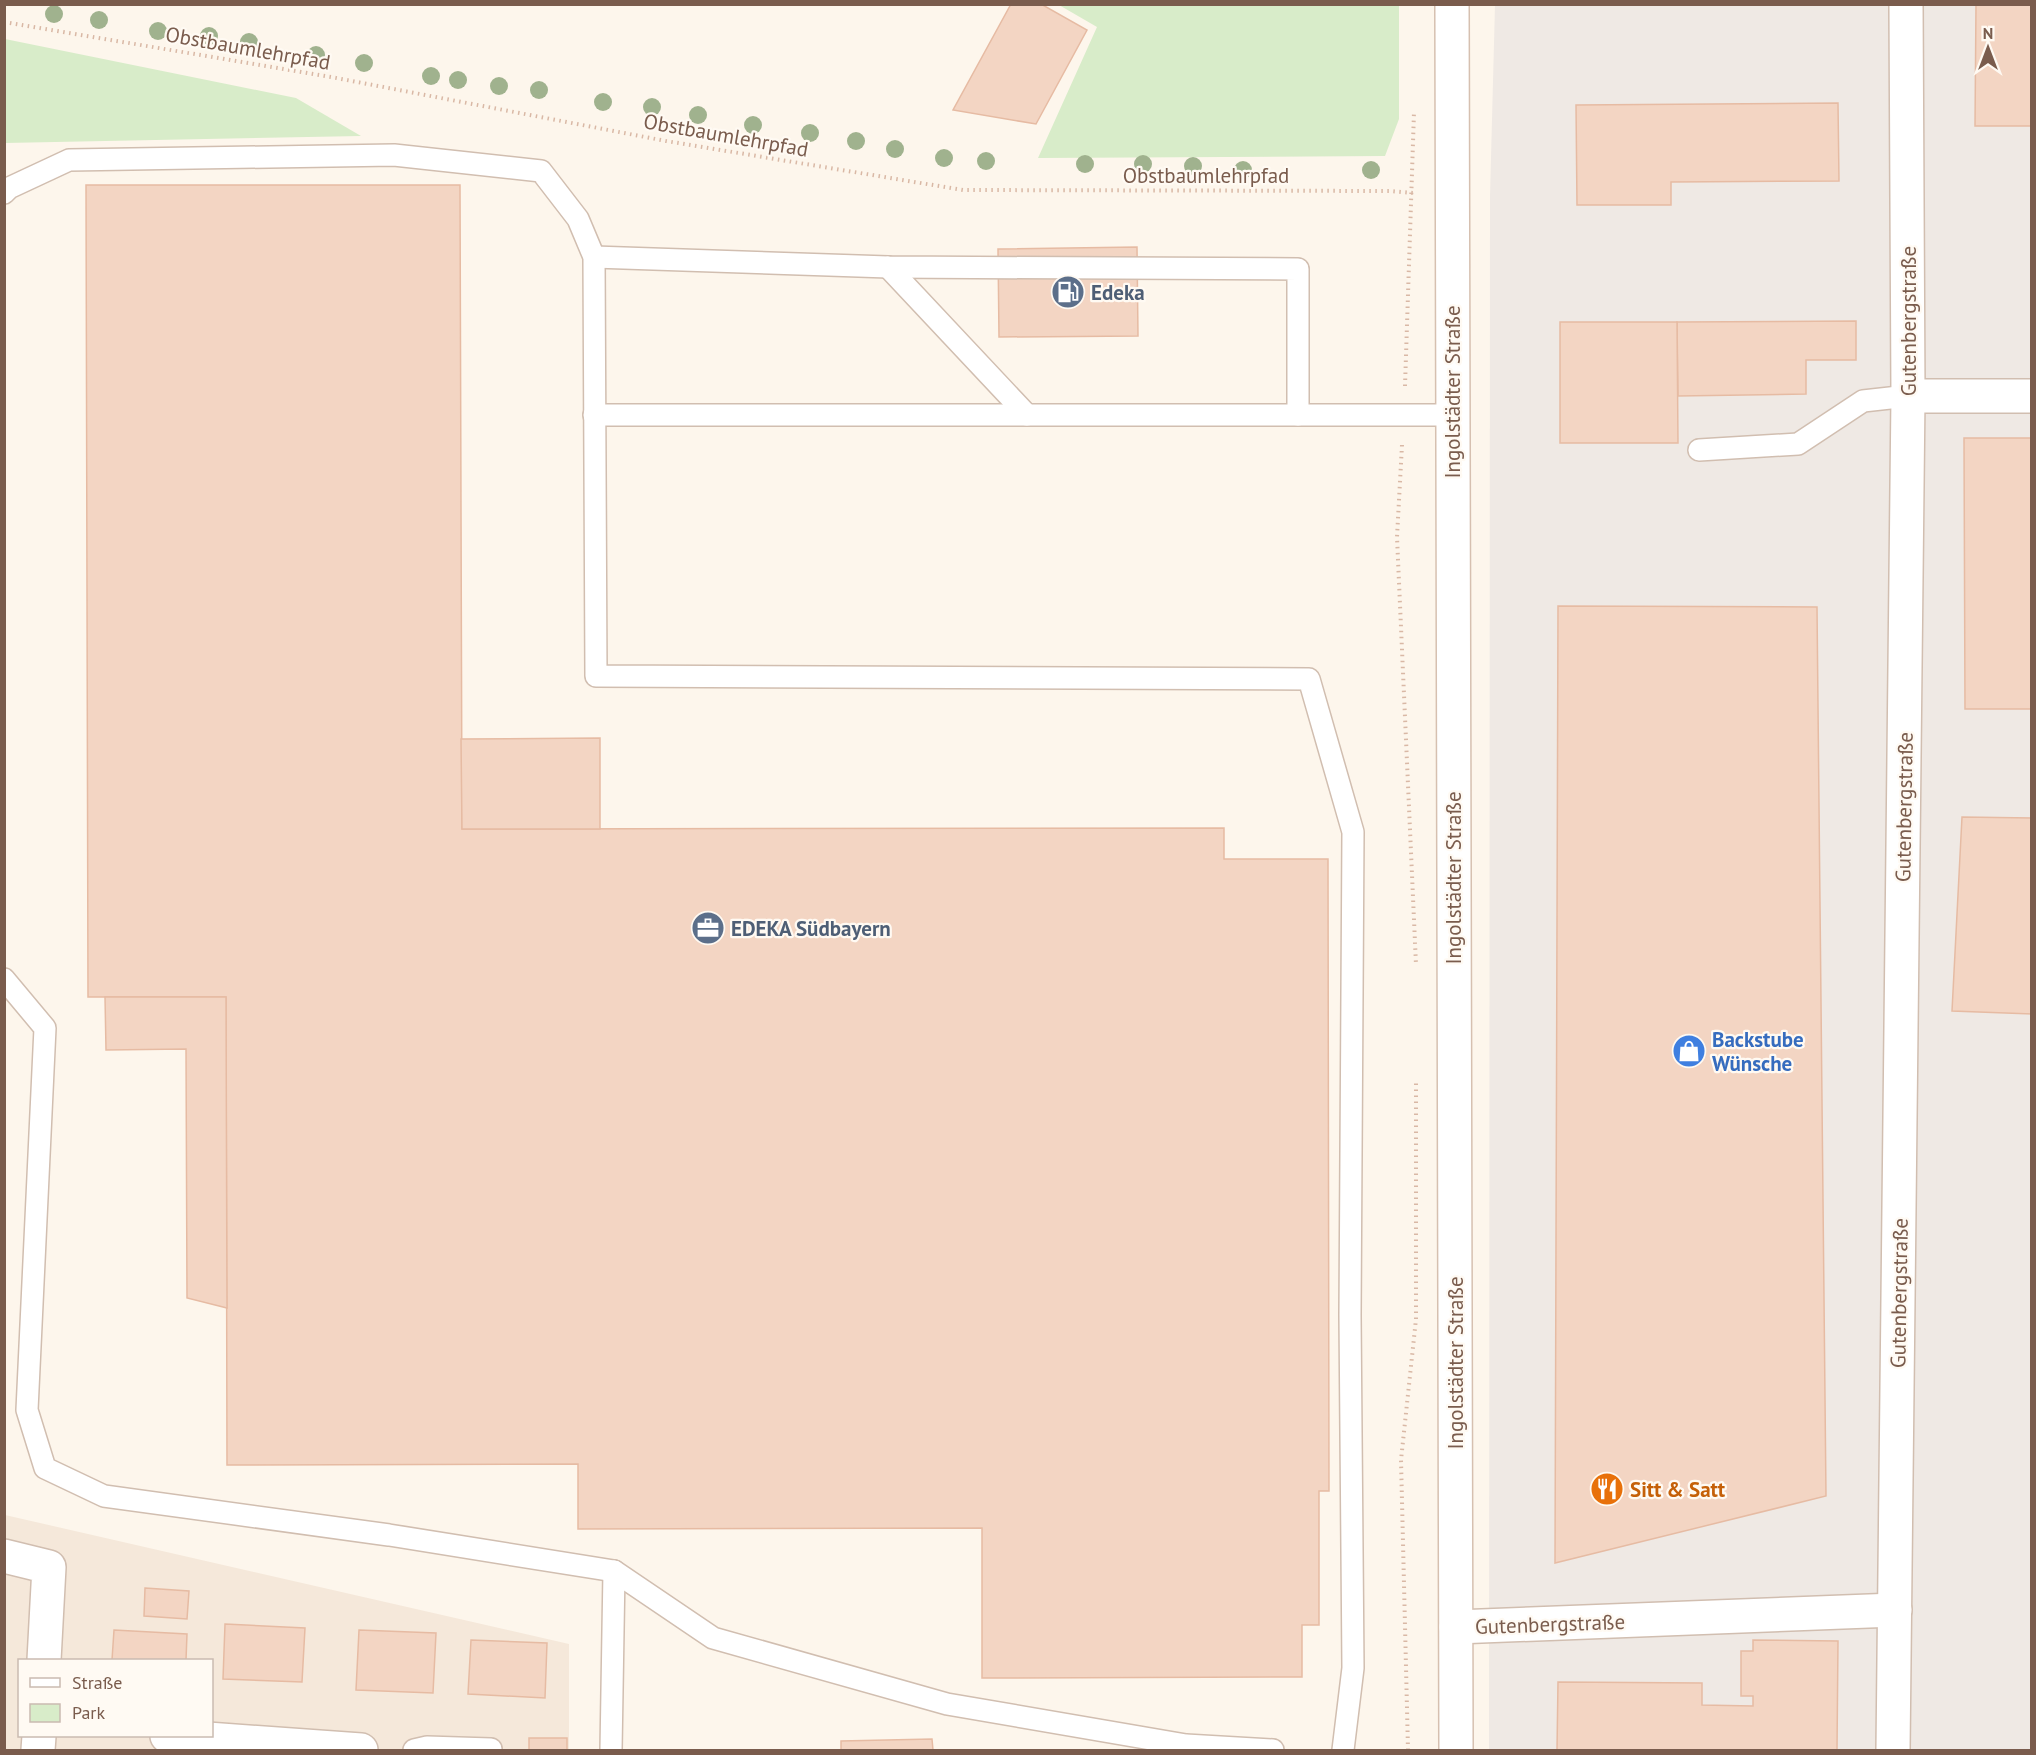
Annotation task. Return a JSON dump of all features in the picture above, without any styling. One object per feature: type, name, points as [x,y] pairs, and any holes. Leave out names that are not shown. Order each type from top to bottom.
[{"type":"street","name":"Ingolstädter Straße","points":[[1452,4],[1456,1750]]},
{"type":"street","name":"Gutenbergstraße","points":[[1893,1750],[1908,396],[1906,4]]},
{"type":"street","points":[[1908,396],[2031,396]]},
{"type":"street","points":[[4,1556],[49,1567],[44,1659]]},
{"type":"street","name":"Gutenbergstraße","points":[[1456,1627],[1896,1610]]},
{"type":"street","points":[[181,1737],[361,1750]]},
{"type":"lane","points":[[4,193],[9,188],[69,160],[394,155],[541,171],[579,219],[594,256],[596,676],[1309,679],[1353,832],[1350,1303],[1353,1668],[1342,1750]]},
{"type":"lane","points":[[594,256],[888,267],[1298,269],[1298,415]]},
{"type":"lane","points":[[888,267],[1027,415]]},
{"type":"lane","points":[[1699,450],[1798,444],[1863,401],[1908,396]]},
{"type":"lane","points":[[594,415],[1452,415]]},
{"type":"lane","points":[[4,979],[45,1028],[27,1410],[45,1468],[104,1496],[389,1535],[614,1571],[713,1638],[947,1704],[1186,1748],[1273,1750]]},
{"type":"lane","points":[[611,1750],[614,1571]]},
{"type":"lane","points":[[414,1750],[426,1747],[491,1749]]},
{"type":"path","name":"Obstbaumlehrpfad","points":[[4,22],[331,77],[666,141],[963,190],[1390,191],[1451,196]]},
{"type":"path","points":[[1414,111],[1413,193],[1397,537],[1416,969]]},
{"type":"path","points":[[1408,1750],[1401,1460],[1416,1319],[1416,1074]]},
{"type":"shaded area","points":[[1495,5],[2031,5],[2031,1750],[1489,1750],[1490,196]]},
{"type":"shaded area","points":[[5,1515],[569,1644],[569,1750],[5,1750]]},
{"type":"green space","points":[[1059,5],[1399,5],[1399,119],[1385,156],[1038,158],[1097,27]]},
{"type":"green space","points":[[5,39],[296,98],[361,136],[5,143]]},
{"type":"building","points":[[1011,4],[1041,4],[1087,30],[1036,124],[953,110]]},
{"type":"building","points":[[1976,4],[2032,4],[2032,126],[1975,126]]},
{"type":"building","points":[[1838,103],[1839,181],[1671,182],[1671,205],[1577,205],[1576,105]]},
{"type":"building","name":"EDEKA Südbayern","points":[[86,185],[460,185],[462,829],[1224,828],[1224,859],[1328,859],[1329,1491],[1319,1491],[1319,1625],[1302,1625],[1302,1677],[982,1678],[982,1528],[578,1529],[578,1464],[227,1465],[226,997],[88,997]]},
{"type":"building","name":"Edeka","points":[[1137,247],[1138,336],[999,337],[998,249]]},
{"type":"building","points":[[1856,321],[1856,360],[1806,360],[1806,394],[1678,396],[1677,322]]},
{"type":"building","points":[[1560,322],[1677,322],[1678,443],[1560,443]]},
{"type":"building","points":[[1964,438],[2032,438],[2032,709],[1965,709]]},
{"type":"building","name":"Backstube Wünsche","points":[[1558,606],[1817,607],[1826,1496],[1555,1563]]},
{"type":"building","points":[[600,738],[600,829],[462,829],[461,739]]},
{"type":"building","points":[[1962,817],[2032,818],[2032,1014],[1952,1011]]},
{"type":"building","points":[[105,997],[226,997],[227,1308],[187,1298],[186,1049],[106,1050]]},
{"type":"building","points":[[145,1588],[189,1591],[187,1619],[144,1616]]},
{"type":"building","points":[[225,1624],[305,1628],[302,1682],[223,1679]]},
{"type":"building","points":[[114,1630],[187,1634],[186,1659],[112,1659]]},
{"type":"building","points":[[359,1630],[436,1633],[433,1693],[356,1690]]},
{"type":"building","points":[[471,1640],[547,1643],[545,1698],[468,1694]]},
{"type":"building","points":[[1753,1640],[1838,1641],[1837,1750],[1557,1750],[1558,1682],[1702,1683],[1702,1705],[1753,1706],[1753,1696],[1741,1696],[1741,1651],[1753,1651]]},
{"type":"building","points":[[529,1738],[567,1738],[567,1750],[529,1750]]},
{"type":"building","points":[[932,1739],[933,1750],[841,1750],[841,1741]]},
{"type":"place","name":"Edeka","points":[[1068,292]]},
{"type":"place","name":"EDEKA Südbayern","points":[[708,928]]},
{"type":"place","name":"Backstube Wünsche","points":[[1689,1051]]},
{"type":"place","name":"Sitt & Satt","points":[[1607,1489]]}]
